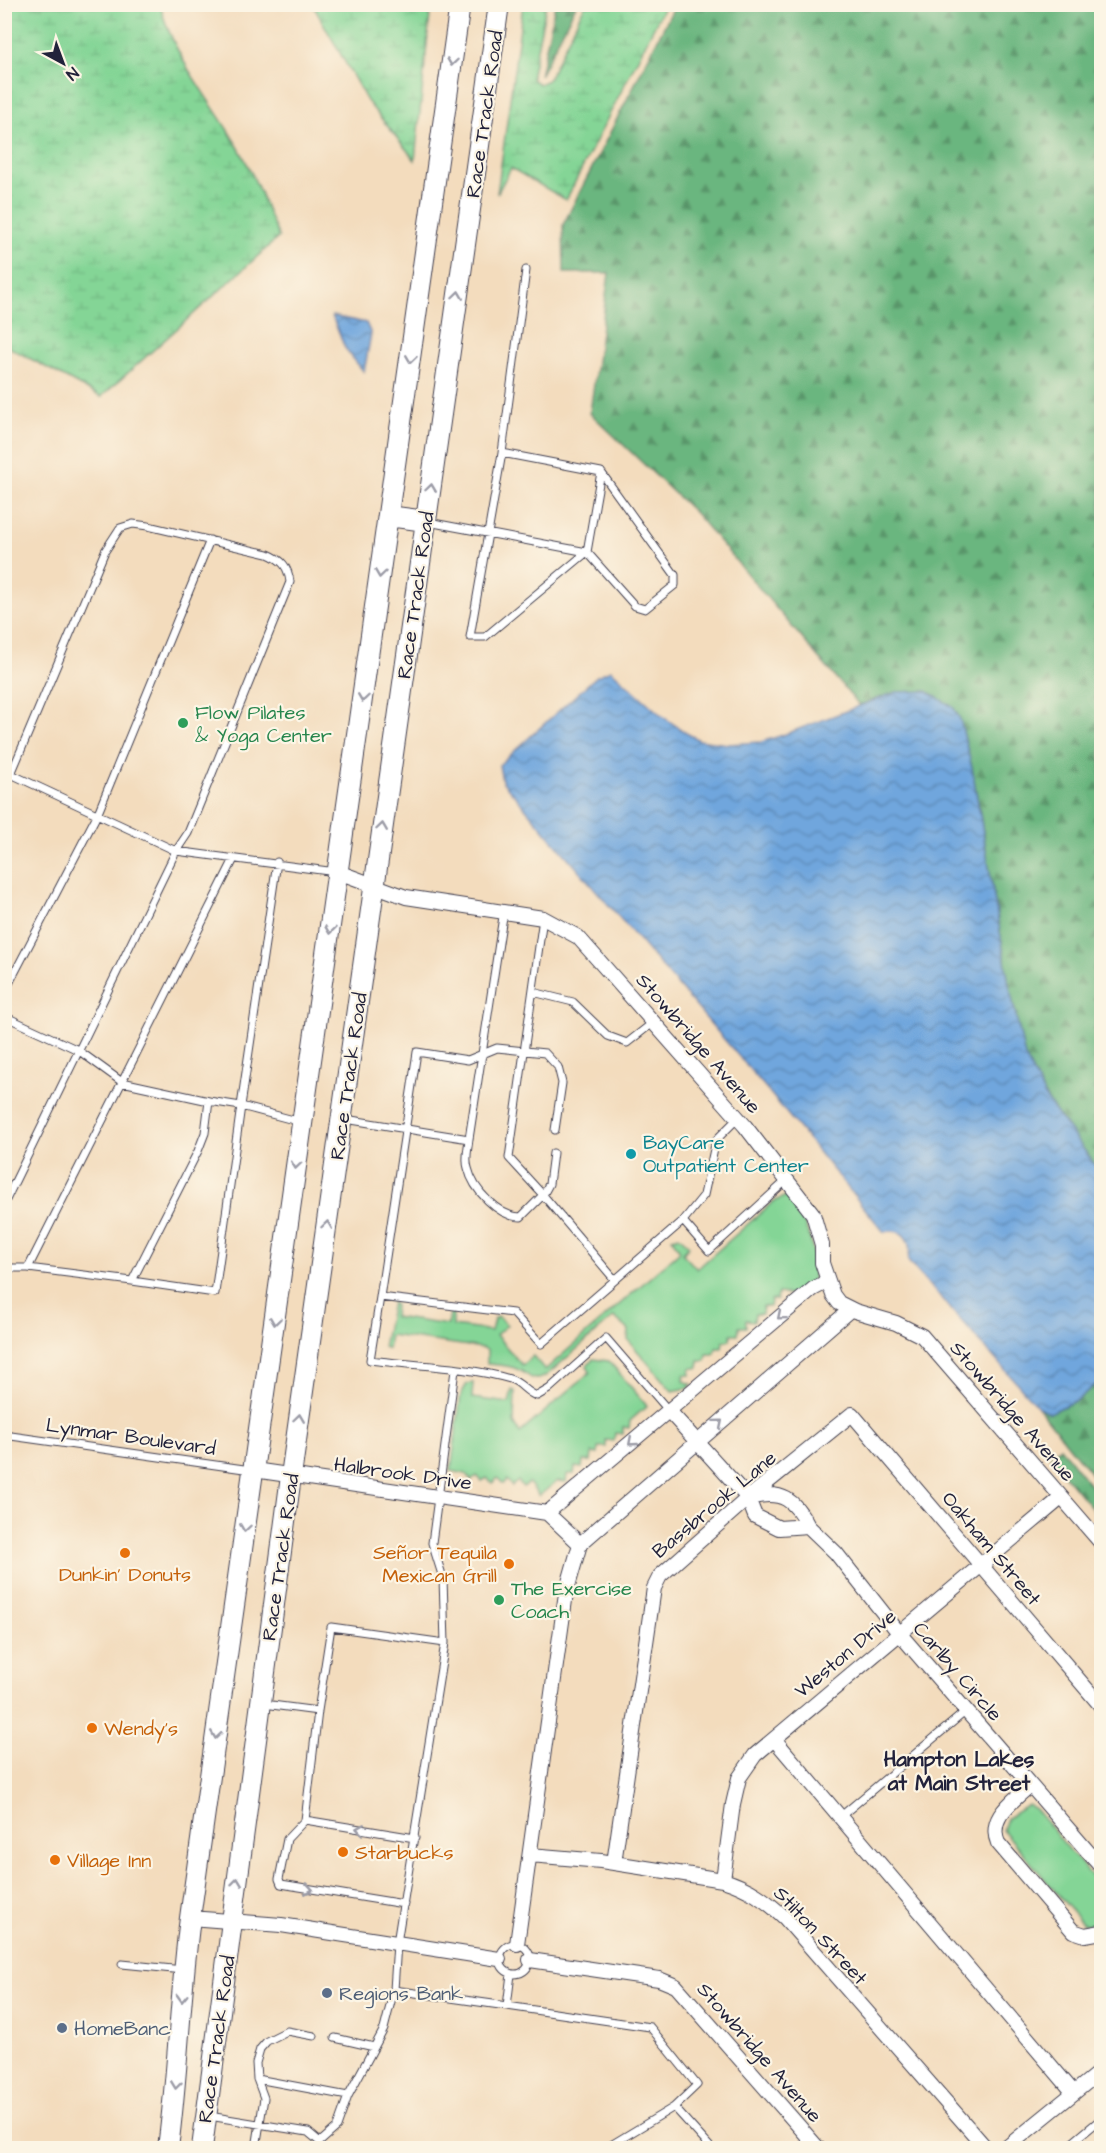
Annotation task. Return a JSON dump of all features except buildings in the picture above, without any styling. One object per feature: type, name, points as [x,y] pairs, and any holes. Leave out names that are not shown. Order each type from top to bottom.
[{"type":"main road","name":"Race Track Road","points":[[168,2148],[178,2069],[183,1970],[190,1918],[460,4]]},
{"type":"main road","name":"Race Track Road","points":[[202,2148],[291,1476],[499,4]]},
{"type":"main road","points":[[388,516],[426,521]]},
{"type":"street","name":"Stowbridge Avenue","points":[[338,872],[406,897],[504,910],[543,918],[578,937],[589,946],[738,1118],[788,1179],[813,1214],[822,1245],[822,1263],[833,1295],[851,1309],[896,1323],[922,1336],[1101,1544]]},
{"type":"street","points":[[580,1544],[547,1513],[813,1289],[828,1281]]},
{"type":"street","points":[[517,1944],[566,1593],[580,1544],[851,1309]]},
{"type":"street","points":[[669,1411],[748,1498],[754,1516],[766,1524],[779,1528],[808,1526]]},
{"type":"street","name":"Bassbrook Lane","points":[[614,1863],[654,1588],[660,1576],[748,1498],[852,1414]]},
{"type":"street","name":"Oakham Street","points":[[852,1414],[1101,1707]]},
{"type":"street","name":"Halbrook Drive","points":[[254,1470],[547,1513]]},
{"type":"street","name":"Carlby Circle","points":[[748,1498],[773,1493],[785,1498],[795,1506],[808,1526],[836,1553],[899,1633],[1101,1868]]},
{"type":"street","name":"Weston Drive","points":[[723,1880],[733,1804],[739,1778],[755,1755],[1062,1498]]},
{"type":"street","points":[[774,1739],[1074,2093]]},
{"type":"street","points":[[1030,1785],[1002,1811],[995,1824],[998,1843],[1073,1931],[1085,1935],[1101,1932]]},
{"type":"street","name":"Stilton Street","points":[[530,1855],[614,1863],[723,1880],[742,1886],[763,1898],[785,1918],[986,2148]]},
{"type":"street","points":[[190,1918],[280,1925],[500,1959]]},
{"type":"street","name":"Stowbridge Avenue","points":[[530,1960],[659,1979],[676,1986],[818,2148]]},
{"type":"street","points":[[1006,2148],[1101,2070]]},
{"type":"lane","points":[[526,270],[502,453],[470,637],[485,637],[587,552],[601,472]]},
{"type":"lane","points":[[426,521],[587,552],[635,606],[645,609],[675,585],[675,576],[601,472],[502,453]]},
{"type":"lane","points":[[4,787],[8,772],[105,551],[120,528],[134,524],[210,540],[280,560],[289,570],[290,582],[188,833],[176,851],[4,1204]]},
{"type":"lane","points":[[4,993],[98,813],[210,540]]},
{"type":"lane","points":[[8,772],[176,851],[277,862],[338,872]]},
{"type":"lane","points":[[28,1268],[234,859]]},
{"type":"lane","points":[[4,1268],[28,1268],[215,1293],[277,862]]},
{"type":"lane","points":[[504,910],[484,1055],[466,1158],[470,1174],[499,1210],[509,1217],[521,1216],[543,1195],[549,1184],[553,1153]]},
{"type":"lane","points":[[543,918],[510,1158],[615,1280]]},
{"type":"lane","points":[[533,992],[573,1002],[608,1036],[627,1043],[655,1021]]},
{"type":"lane","points":[[4,1016],[78,1050],[122,1082],[241,1106],[302,1122]]},
{"type":"lane","points":[[555,1130],[562,1083],[558,1067],[545,1053],[497,1048],[468,1060],[417,1052],[370,1360],[455,1370],[513,1380],[530,1394],[537,1396],[549,1389],[606,1338],[669,1411]]},
{"type":"lane","points":[[132,1281],[198,1151],[205,1133],[209,1101]]},
{"type":"lane","points":[[380,1297],[513,1313],[541,1344],[683,1221],[704,1195],[716,1140],[738,1118]]},
{"type":"lane","points":[[342,1119],[469,1140]]},
{"type":"lane","points":[[683,1221],[709,1251],[788,1179]]},
{"type":"lane","points":[[206,2115],[308,2132],[320,2142],[337,2127],[348,2096],[384,2029],[394,1990],[398,1943],[445,1643],[443,1578],[432,1543],[455,1370]]},
{"type":"lane","name":"Lynmar Boulevard","points":[[4,1435],[254,1470]]},
{"type":"lane","points":[[404,1904],[281,1884],[279,1879],[287,1839],[305,1820],[331,1627],[445,1643]]},
{"type":"lane","points":[[260,1703],[318,1711]]},
{"type":"lane","points":[[840,1817],[966,1711]]},
{"type":"lane","points":[[305,1820],[415,1838]]},
{"type":"lane","points":[[517,1944],[528,1952],[530,1960],[525,1970],[511,1974],[502,1968],[500,1959],[503,1949],[517,1944]]},
{"type":"lane","points":[[122,1964],[183,1970]]},
{"type":"lane","points":[[507,2006],[511,1974]]},
{"type":"lane","points":[[394,1990],[650,2027],[697,2085],[674,2107],[606,2148]]},
{"type":"lane","points":[[256,2148],[264,2098],[257,2079],[256,2063],[267,2041],[287,2031],[314,2036]]},
{"type":"lane","points":[[335,2038],[374,2047]]},
{"type":"lane","points":[[257,2079],[348,2096]]},
{"type":"lane","points":[[674,2107],[711,2148]]},
{"type":"lane","points":[[1066,2148],[1101,2118]]},
{"type":"green space","points":[[4,5],[160,5],[183,60],[243,156],[279,237],[101,397],[5,345]]},
{"type":"green space","points":[[313,5],[431,5],[415,160],[367,101]]},
{"type":"green space","points":[[523,5],[546,5],[532,73],[532,79],[539,84],[548,80],[585,5],[665,5],[566,200],[511,168],[497,194]]},
{"type":"green space","points":[[555,5],[576,5],[540,76]]},
{"type":"green space","points":[[675,5],[1101,5],[1101,1173],[1047,1100],[1025,1057],[1009,984],[972,768],[960,719],[953,707],[896,692],[859,705],[695,513],[590,413],[609,273],[564,273],[563,225]]},
{"type":"green space","points":[[786,1196],[800,1215],[809,1235],[813,1256],[813,1280],[798,1295],[778,1293],[777,1300],[771,1300],[770,1307],[763,1306],[762,1314],[755,1314],[754,1321],[746,1320],[746,1327],[739,1327],[738,1334],[731,1334],[730,1340],[723,1341],[722,1348],[716,1348],[715,1354],[707,1354],[706,1361],[699,1361],[699,1368],[691,1368],[690,1375],[684,1375],[684,1381],[692,1384],[689,1388],[672,1391],[628,1340],[629,1330],[614,1317],[547,1375],[537,1379],[514,1368],[487,1364],[487,1350],[483,1348],[390,1335],[388,1349],[383,1347],[392,1302],[395,1306],[394,1317],[448,1325],[450,1313],[453,1311],[453,1326],[491,1331],[494,1319],[498,1317],[507,1325],[496,1335],[522,1365],[533,1356],[545,1370],[680,1251],[672,1238],[679,1236],[689,1245],[683,1254],[697,1269],[773,1202]]},
{"type":"green space","points":[[593,1359],[609,1361],[647,1406],[630,1421],[629,1428],[623,1427],[623,1434],[615,1433],[614,1441],[606,1440],[606,1447],[598,1447],[598,1454],[592,1453],[591,1461],[583,1461],[582,1468],[575,1467],[574,1474],[567,1474],[566,1482],[557,1481],[539,1496],[529,1483],[523,1487],[518,1481],[512,1486],[507,1480],[503,1484],[498,1478],[492,1483],[487,1478],[482,1481],[477,1476],[471,1481],[466,1474],[451,1471],[461,1394],[467,1384],[473,1383],[472,1398],[509,1403],[512,1390],[515,1391],[514,1423],[520,1433],[590,1372],[587,1366]]},
{"type":"green space","points":[[1101,1380],[1101,1486],[1038,1407],[1050,1413],[1077,1400]]},
{"type":"green space","points":[[1060,1447],[1101,1499],[1101,1520],[1050,1457]]},
{"type":"green space","points":[[1028,1805],[1035,1809],[1101,1887],[1101,1920],[1095,1926],[1083,1924],[1003,1830],[1007,1818]]},
{"type":"water","points":[[332,316],[366,323],[371,334],[364,372],[345,348]]},
{"type":"water","points":[[611,670],[662,716],[688,734],[699,740],[728,744],[761,742],[896,692],[927,691],[953,707],[960,719],[972,768],[1009,984],[1025,1057],[1047,1100],[1101,1173],[1101,1380],[1077,1400],[1050,1413],[1038,1407],[908,1261],[909,1248],[906,1237],[897,1232],[884,1232],[766,1088],[502,781],[499,765],[597,676]]},
{"type":"place","name":"Flow Pilates & Yoga Center","points":[[183,723]]},
{"type":"place","name":"BayCare Outpatient Center","points":[[631,1154]]},
{"type":"place","name":"Dunkin' Donuts","points":[[125,1553]]},
{"type":"place","name":"Señor Tequila Mexican Grill","points":[[509,1564]]},
{"type":"place","name":"The Exercise Coach","points":[[499,1600]]},
{"type":"place","name":"Wendy's","points":[[92,1728]]},
{"type":"place","name":"Starbucks","points":[[343,1852]]},
{"type":"place","name":"Village Inn","points":[[55,1860]]},
{"type":"place","name":"Regions Bank","points":[[327,1993]]},
{"type":"place","name":"HomeBanc","points":[[62,2028]]},
{"type":"district","name":"Hampton Lakes at Main Street","points":[[959,1771]]}]
